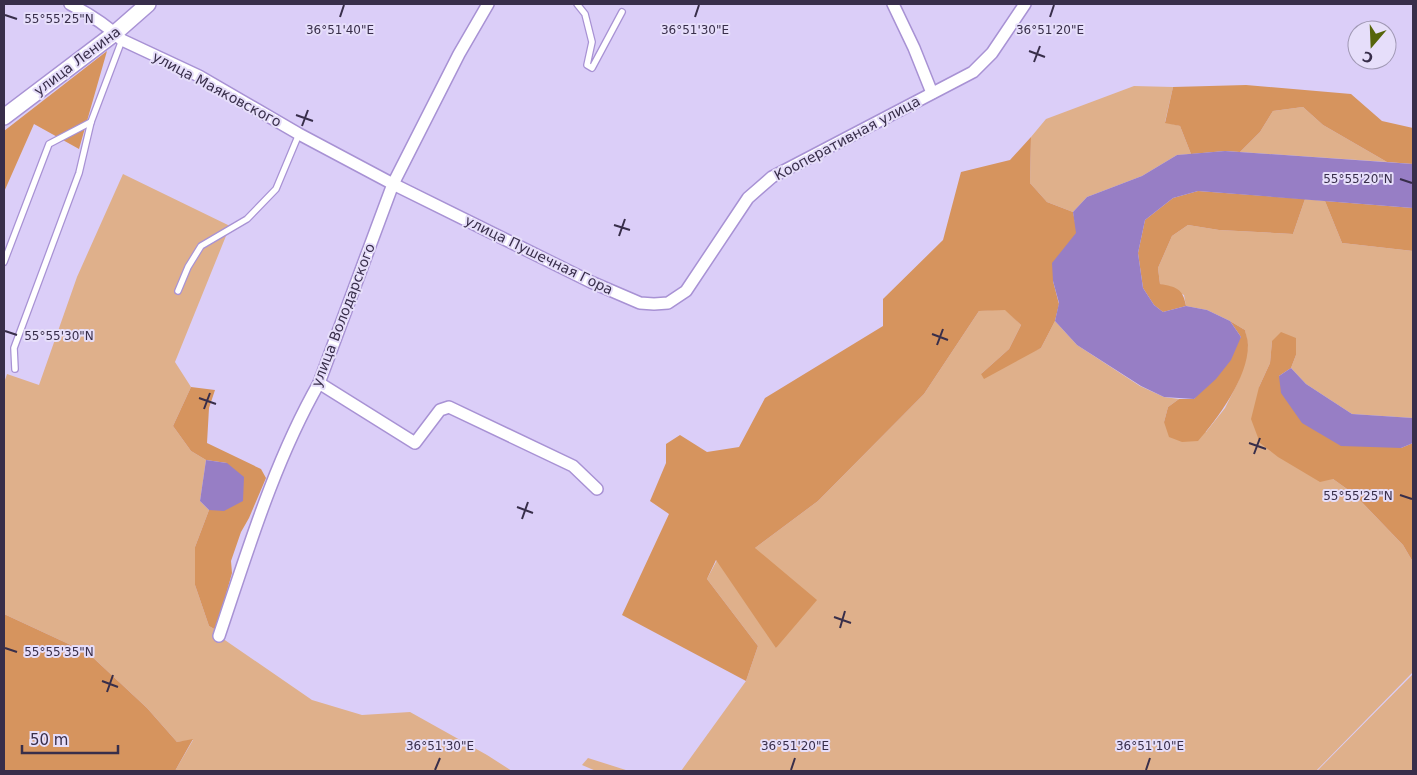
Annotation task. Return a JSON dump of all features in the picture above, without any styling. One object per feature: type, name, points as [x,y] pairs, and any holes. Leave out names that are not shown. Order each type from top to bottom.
[{"type":"street","name":"улица Маяковского","points":[[70,4],[95,18],[118,36],[199,76],[299,134],[393,184]]},
{"type":"street","name":"улица Ленина","points":[[4,117],[118,36],[148,4]]},
{"type":"street","name":"улица Володарского","points":[[220,636],[258,519],[303,411],[319,384],[393,184],[459,54],[488,4]]},
{"type":"street","points":[[894,4],[932,93]]},
{"type":"street","name":"Кооперативная улица","points":[[686,291],[748,198],[772,177],[973,72],[992,53],[1025,4]]},
{"type":"street","name":"улица Пушечная Гора","points":[[393,184],[640,303],[668,303],[686,291]]},
{"type":"street","points":[[319,384],[415,443],[440,410],[450,407],[573,466],[597,489]]},
{"type":"lane","points":[[577,4],[584,14],[592,42],[587,65],[592,68],[622,12]]},
{"type":"lane","points":[[15,369],[14,348],[79,173],[91,122],[118,36]]},
{"type":"lane","points":[[4,262],[49,144],[91,122]]},
{"type":"lane","points":[[178,291],[188,267],[201,246],[247,220],[276,190],[299,134]]},
{"type":"shaded area","points":[[107,51],[79,149],[34,124],[4,192],[4,131]]},
{"type":"shaded area","points":[[1246,85],[1351,94],[1382,121],[1413,128],[1413,164],[1387,162],[1323,125],[1303,107],[1273,111],[1260,132],[1240,152],[1225,151],[1191,154],[1180,126],[1165,123],[1173,87]]},
{"type":"shaded area","points":[[1134,86],[1173,87],[1165,122],[1180,126],[1191,154],[1177,155],[1142,176],[1087,197],[1073,212],[1047,202],[1030,183],[1031,137],[1046,119]]},
{"type":"shaded area","points":[[1303,107],[1323,125],[1387,162],[1240,152],[1260,132],[1273,111]]},
{"type":"shaded area","points":[[1031,137],[1030,183],[1047,202],[1073,212],[1077,232],[1053,281],[1059,304],[1055,321],[1041,348],[984,379],[981,374],[1009,349],[1021,325],[1005,310],[979,311],[924,394],[818,501],[755,548],[817,600],[776,648],[716,560],[707,579],[758,646],[746,681],[622,615],[669,514],[650,501],[666,463],[666,444],[680,435],[707,452],[739,447],[765,398],[883,326],[883,299],[943,240],[961,172],[1010,160]]},
{"type":"shaded area","points":[[1225,151],[1413,164],[1413,208],[1198,191],[1173,198],[1145,220],[1138,253],[1143,288],[1154,305],[1163,312],[1186,306],[1207,310],[1230,321],[1241,337],[1231,360],[1216,379],[1194,399],[1164,397],[1141,386],[1077,345],[1055,321],[1059,303],[1053,281],[1052,263],[1076,233],[1073,212],[1087,197],[1142,176],[1177,155]]},
{"type":"shaded area","points":[[123,174],[230,226],[175,362],[191,387],[173,426],[191,451],[206,460],[200,501],[209,510],[195,547],[195,585],[209,626],[216,630],[219,636],[312,700],[362,715],[410,712],[512,771],[175,771],[193,740],[177,742],[147,708],[88,653],[4,614],[4,383],[7,374],[39,385],[77,277]]},
{"type":"shaded area","points":[[1198,191],[1305,199],[1293,234],[1219,230],[1188,225],[1172,236],[1158,268],[1160,284],[1178,289],[1183,295],[1186,306],[1163,312],[1154,305],[1143,288],[1138,253],[1145,220],[1173,198]]},
{"type":"shaded area","points":[[1305,199],[1325,201],[1342,243],[1413,251],[1413,418],[1352,414],[1306,384],[1291,368],[1296,355],[1272,341],[1270,363],[1259,387],[1333,479],[1354,494],[1403,545],[1413,562],[1413,672],[1316,771],[681,771],[746,681],[758,646],[707,579],[717,560],[777,648],[755,548],[818,501],[924,394],[979,311],[1005,309],[1021,325],[1009,349],[981,374],[1041,348],[1055,321],[1077,345],[1140,386],[1164,397],[1179,399],[1168,407],[1164,422],[1206,432],[1225,408],[1238,382],[1248,345],[1245,330],[1207,310],[1186,306],[1184,295],[1160,284],[1158,268],[1172,236],[1188,225],[1219,230],[1293,234]]},
{"type":"shaded area","points":[[1325,201],[1413,208],[1413,251],[1342,243]]},
{"type":"shaded area","points":[[1230,321],[1245,330],[1248,343],[1247,358],[1237,384],[1223,409],[1198,441],[1182,442],[1169,437],[1164,422],[1168,407],[1179,399],[1194,399],[1241,337]]},
{"type":"shaded area","points":[[1281,332],[1296,338],[1296,355],[1291,368],[1279,376],[1401,448],[1413,443],[1413,562],[1403,545],[1354,494],[1333,479],[1320,482],[1278,457],[1260,443],[1251,419],[1259,387],[1270,363],[1272,341]]},
{"type":"shaded area","points":[[1291,368],[1306,384],[1352,414],[1413,418],[1413,443],[1401,448],[1341,446],[1302,423],[1281,393],[1279,376]]},
{"type":"shaded area","points":[[191,387],[215,390],[209,408],[207,443],[261,469],[266,478],[241,532],[231,561],[232,573],[216,630],[209,626],[195,585],[195,547],[209,510],[224,510],[227,463],[206,460],[191,451],[173,426]]},
{"type":"shaded area","points":[[206,460],[227,463],[244,477],[243,501],[224,511],[209,510],[200,501]]},
{"type":"shaded area","points":[[4,614],[88,653],[147,708],[177,742],[193,739],[175,771],[4,771]]},
{"type":"shaded area","points":[[1413,674],[1413,771],[1317,771]]},
{"type":"shaded area","points":[[588,758],[629,771],[596,771],[582,765]]}]
